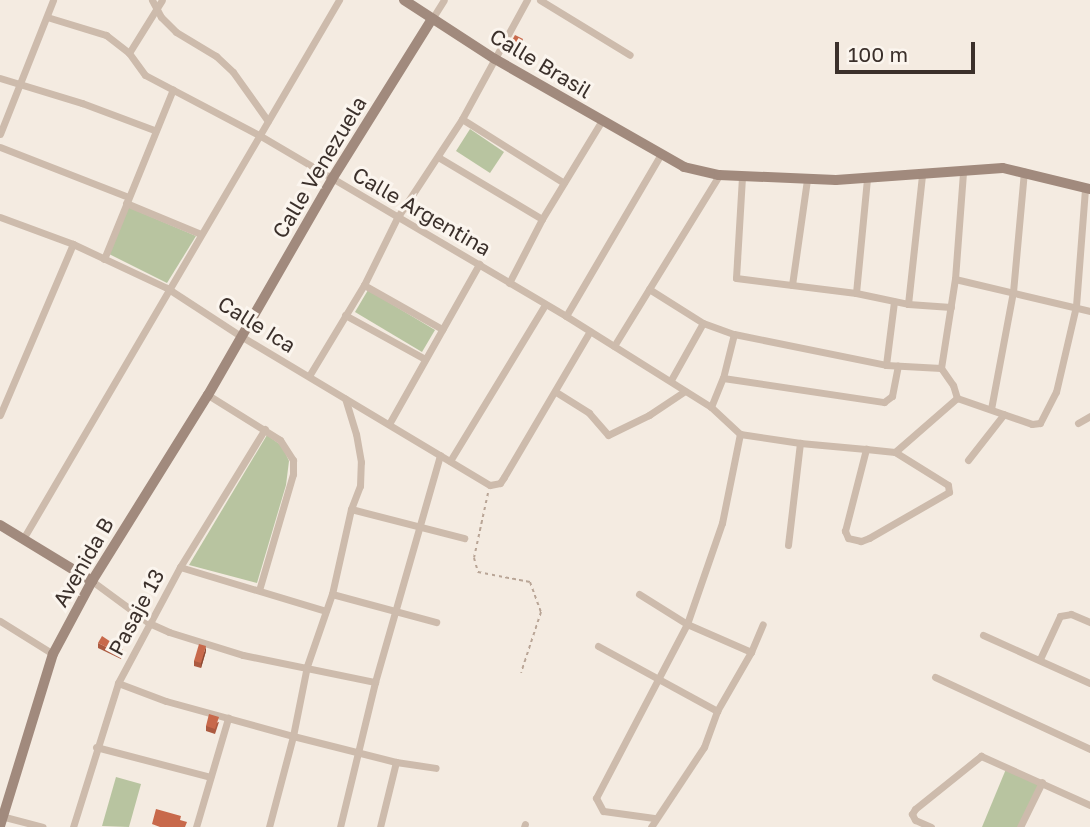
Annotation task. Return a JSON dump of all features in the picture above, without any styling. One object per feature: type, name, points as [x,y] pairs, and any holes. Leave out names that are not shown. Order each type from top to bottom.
[{"type":"main road","name":"Calle Brasil","points":[[404,0],[495,59],[660,156],[684,167],[719,175],[807,180],[922,176],[1003,168],[1088,189]]},
{"type":"main road","name":"Calle Venezuela","points":[[239,335],[432,19]]},
{"type":"main road","name":"Avenida B","points":[[1,819],[53,654],[92,581],[208,395],[239,335]]},
{"type":"main road","points":[[0,525],[92,581]]},
{"type":"street","points":[[0,134],[53,0]]},
{"type":"street","points":[[152,0],[156,10],[176,32],[225,64],[268,121]]},
{"type":"street","points":[[129,53],[162,0]]},
{"type":"street","points":[[23,539],[167,288],[339,0]]},
{"type":"street","points":[[432,19],[444,0]]},
{"type":"street","points":[[309,376],[364,285],[397,218],[462,120],[527,0]]},
{"type":"street","points":[[540,0],[630,55]]},
{"type":"street","name":"Calle Argentina","points":[[47,17],[106,35],[129,53],[145,75],[260,135],[566,316],[671,380],[710,407],[740,434]]},
{"type":"street","points":[[0,78],[82,103],[154,130]]},
{"type":"street","points":[[104,259],[154,130],[173,89]]},
{"type":"street","points":[[462,120],[564,183]]},
{"type":"street","points":[[509,283],[542,219],[601,122]]},
{"type":"street","points":[[0,147],[201,234]]},
{"type":"street","points":[[566,316],[660,156]]},
{"type":"street","points":[[438,157],[542,219]]},
{"type":"street","points":[[957,398],[953,385],[941,368],[956,279],[963,172]]},
{"type":"street","points":[[991,409],[1013,292],[1024,172]]},
{"type":"street","points":[[614,346],[719,175]]},
{"type":"street","points":[[908,304],[922,176]]},
{"type":"street","points":[[742,177],[734,275],[739,279],[856,293],[908,304],[951,307]]},
{"type":"street","points":[[856,293],[867,179]]},
{"type":"street","points":[[792,285],[807,180]]},
{"type":"street","points":[[957,398],[1032,424],[1042,420],[1056,392],[1076,306],[1088,189]]},
{"type":"street","name":"Calle Ica","points":[[0,217],[73,244],[167,288],[239,335],[486,484]]},
{"type":"street","points":[[0,415],[73,244]]},
{"type":"street","points":[[389,424],[479,264]]},
{"type":"street","points":[[956,279],[1090,311]]},
{"type":"street","points":[[364,285],[442,329]]},
{"type":"street","points":[[649,289],[703,323],[734,334],[886,365],[941,368]]},
{"type":"street","points":[[886,365],[894,302]]},
{"type":"street","points":[[450,461],[545,305]]},
{"type":"street","points":[[345,315],[425,359]]},
{"type":"street","points":[[671,380],[703,323]]},
{"type":"street","points":[[486,484],[500,483],[590,331]]},
{"type":"street","points":[[710,407],[723,378],[734,334]]},
{"type":"street","points":[[723,378],[884,402],[892,396],[898,366]]},
{"type":"street","points":[[556,392],[589,413],[608,435],[649,415],[685,391]]},
{"type":"street","points":[[208,395],[265,429],[287,448],[293,460],[293,474],[259,590]]},
{"type":"street","points":[[269,827],[293,736],[307,666],[326,611],[351,509],[360,486],[361,462],[345,398]]},
{"type":"street","points":[[895,453],[957,398]]},
{"type":"street","points":[[968,460],[1004,414]]},
{"type":"street","points":[[1078,423],[1090,416]]},
{"type":"street","name":"Pasaje 13","points":[[73,827],[118,683],[180,567],[265,429]]},
{"type":"street","points":[[654,818],[603,811],[596,798],[687,624],[722,523],[740,434],[800,443],[866,449],[895,453],[948,485],[948,492],[861,541],[848,538],[845,531],[866,449]]},
{"type":"street","points":[[788,545],[800,443]]},
{"type":"street","points":[[340,827],[375,682],[440,455]]},
{"type":"street","points":[[351,509],[464,538]]},
{"type":"street","points":[[180,567],[326,611]]},
{"type":"street","points":[[92,581],[149,623],[243,655],[375,682]]},
{"type":"street","points":[[331,594],[436,622]]},
{"type":"street","points":[[639,594],[687,624],[751,652]]},
{"type":"street","points":[[1040,659],[1060,616],[1072,614],[1090,622]]},
{"type":"street","points":[[0,621],[53,654]]},
{"type":"street","points":[[650,827],[704,747],[717,711],[751,652],[763,624]]},
{"type":"street","points":[[983,635],[1090,683]]},
{"type":"street","points":[[598,646],[717,711]]},
{"type":"street","points":[[935,677],[1090,748]]},
{"type":"street","points":[[118,683],[166,701],[293,736],[396,762],[436,768]]},
{"type":"street","points":[[196,827],[228,718]]},
{"type":"street","points":[[96,747],[210,777]]},
{"type":"street","points":[[931,827],[915,820],[915,809],[976,757],[986,757],[1090,805]]},
{"type":"street","points":[[380,827],[396,762]]},
{"type":"street","points":[[1020,827],[1042,782]]},
{"type":"street","points":[[1,819],[43,827]]},
{"type":"path","points":[[486,484],[474,558],[478,572],[530,582],[541,612],[521,673]]},
{"type":"green space","points":[[470,129],[504,152],[490,173],[456,151]]},
{"type":"green space","points":[[128,207],[196,236],[167,283],[109,254]]},
{"type":"green space","points":[[368,290],[435,330],[422,352],[355,312]]},
{"type":"green space","points":[[267,435],[282,446],[289,461],[286,485],[257,583],[189,565]]},
{"type":"green space","points":[[1006,769],[1040,785],[1021,827],[982,827]]},
{"type":"green space","points":[[116,777],[141,784],[129,827],[102,826]]},
{"type":"building","points":[[515,35],[523,39],[518,48],[510,44]]},
{"type":"building","points":[[102,636],[123,650],[121,654],[98,643]]},
{"type":"building","points":[[199,644],[206,646],[201,663],[194,661]]},
{"type":"building","points":[[209,714],[219,717],[215,729],[206,726]]},
{"type":"building","points":[[156,809],[181,816],[180,820],[187,822],[185,827],[160,827],[152,824]]}]
